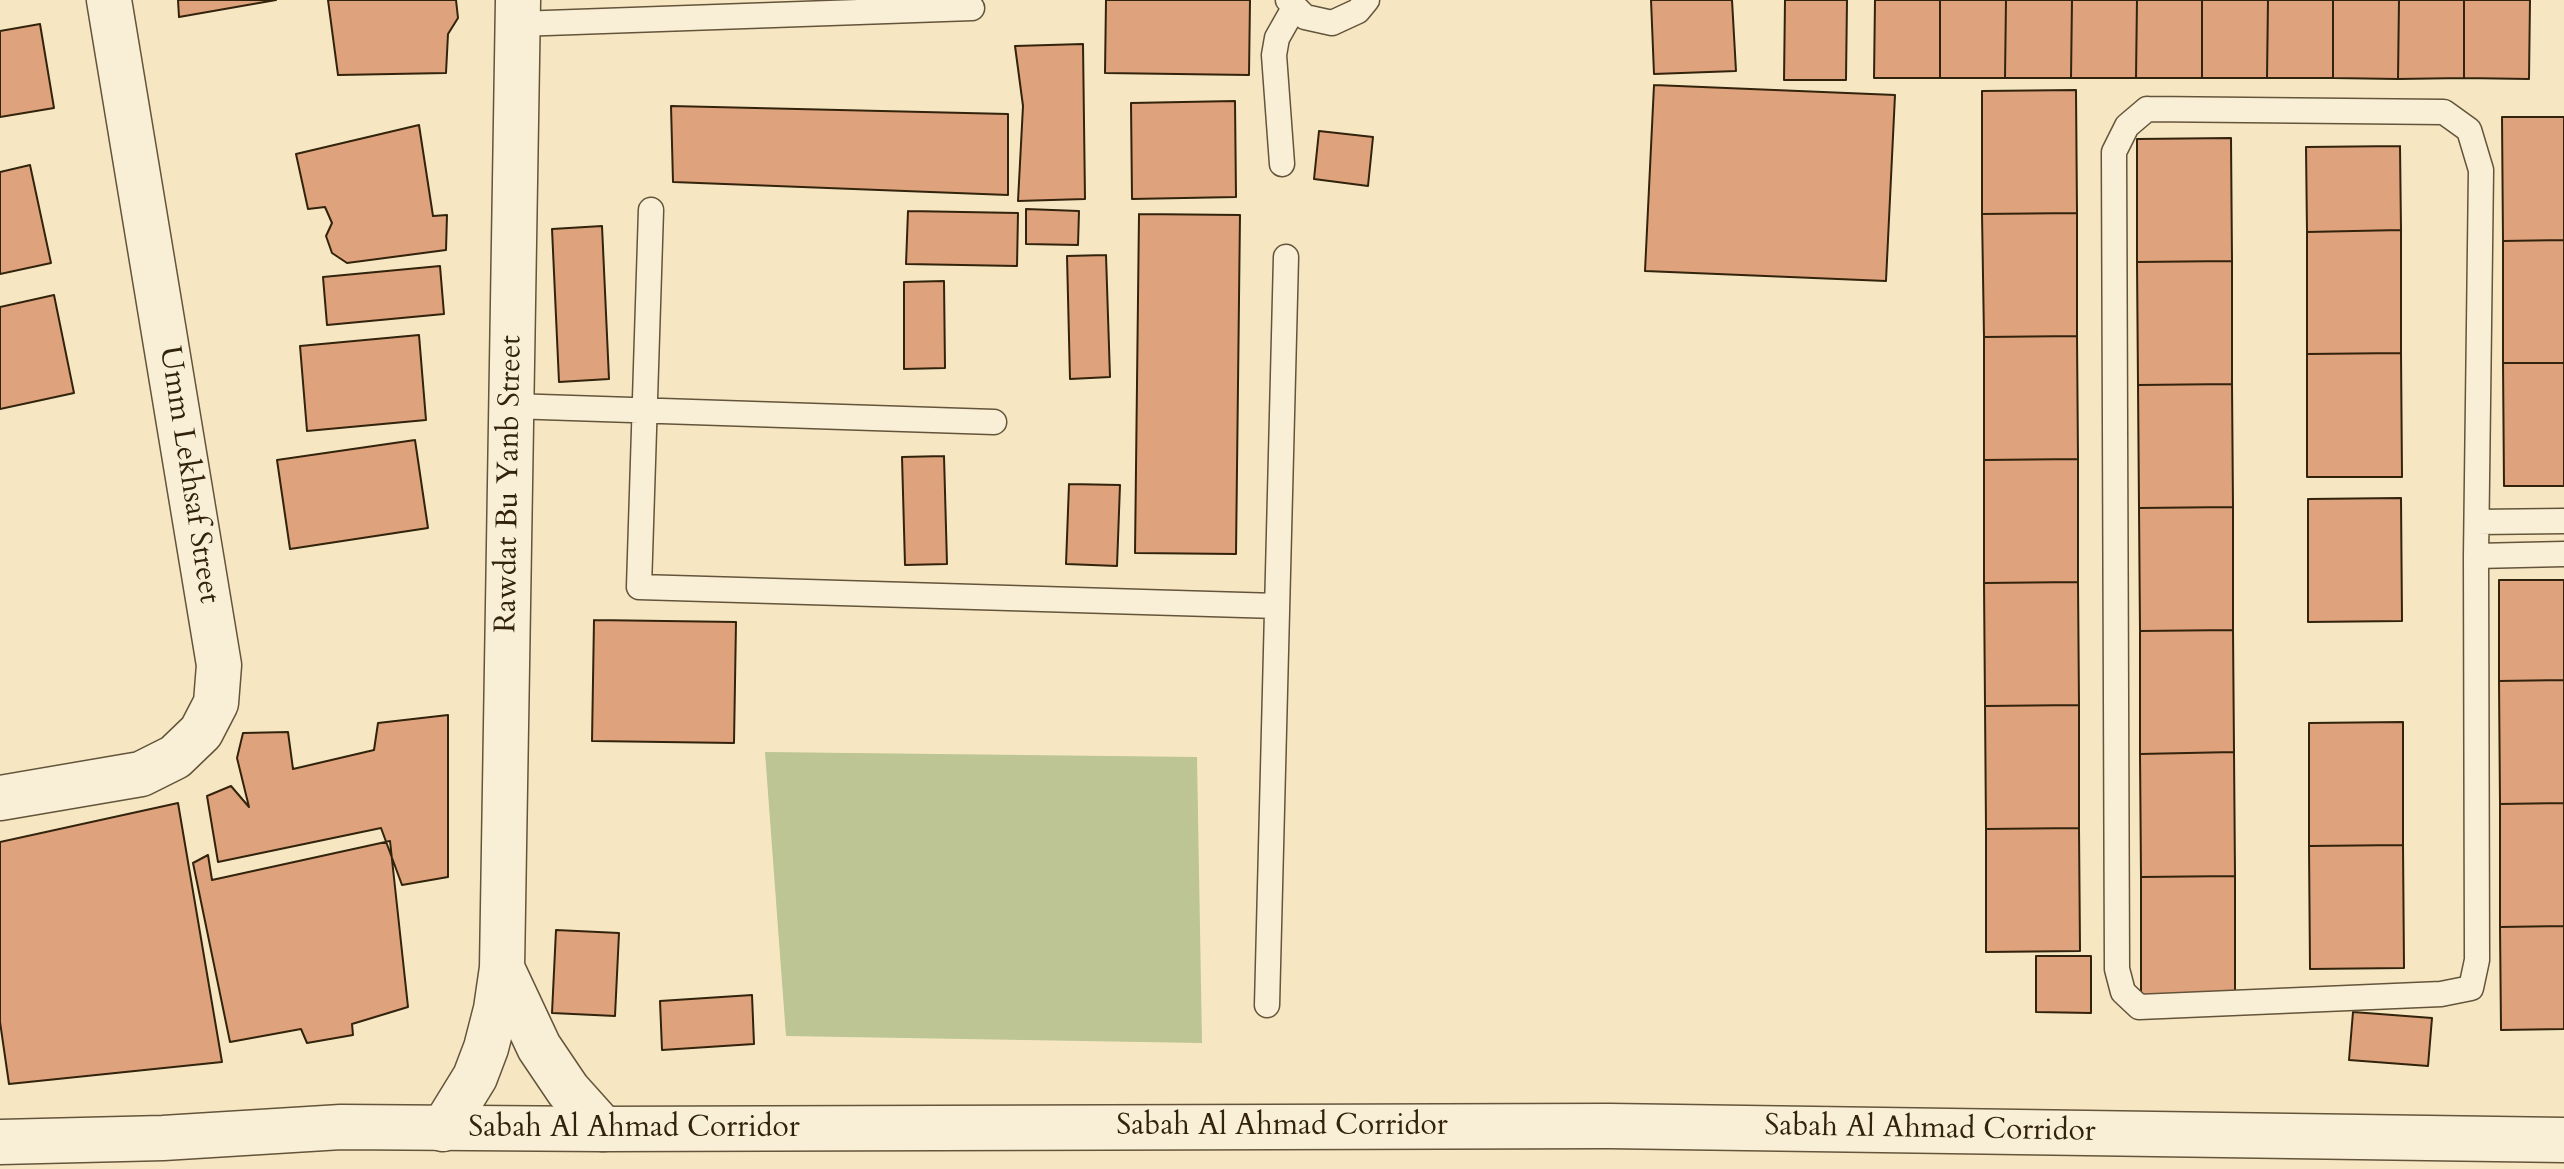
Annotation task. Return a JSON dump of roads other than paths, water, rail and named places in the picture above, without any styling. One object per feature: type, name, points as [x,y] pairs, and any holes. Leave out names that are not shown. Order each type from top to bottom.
[{"type":"street","name":"Umm Lekhsaf Street","points":[[0,798],[141,774],[175,757],[193,740],[201,732],[216,703],[219,665],[109,0]]},
{"type":"street","name":"Rawdat Bu Yanb Street","points":[[443,1129],[467,1091],[486,1048],[502,968],[518,12]]},
{"type":"street","name":"Rawdat Bu Yanb Street","points":[[502,968],[539,1047],[568,1090],[603,1129]]},
{"type":"street","name":"Sabah Al Ahmad Corridor","points":[[0,1142],[163,1138],[341,1127],[1609,1126],[2564,1140]]},
{"type":"street","points":[[107,1169],[163,1138]]},
{"type":"lane","points":[[1282,164],[1273,72],[1277,38],[1291,4],[1305,17],[1332,23],[1358,11],[1367,0]]},
{"type":"lane","points":[[518,12],[972,8]]},
{"type":"lane","points":[[2147,109],[2444,112],[2469,130],[2481,170],[2476,556],[2477,960],[2471,988],[2441,994],[2139,1007],[2123,992],[2117,969],[2114,152],[2127,126],[2147,109]]},
{"type":"lane","points":[[651,210],[639,587],[1277,606]]},
{"type":"lane","points":[[1267,1005],[1286,257]]},
{"type":"lane","points":[[511,406],[994,422]]},
{"type":"lane","points":[[2477,522],[2564,521]]},
{"type":"lane","points":[[2476,556],[2564,554]]}]
